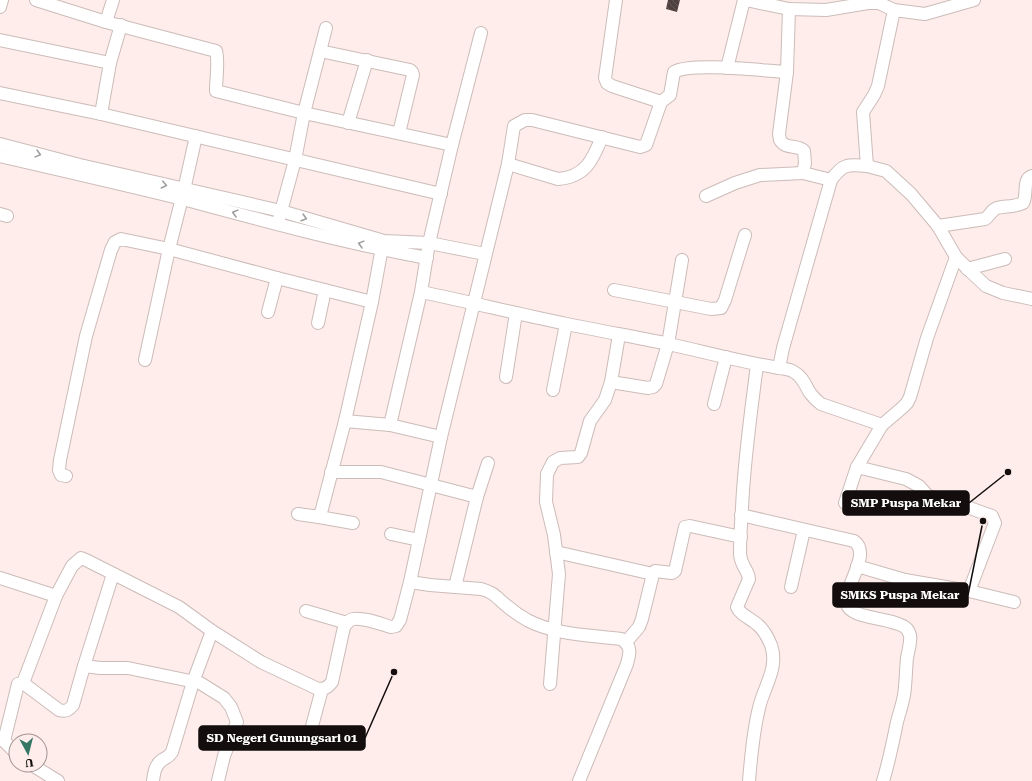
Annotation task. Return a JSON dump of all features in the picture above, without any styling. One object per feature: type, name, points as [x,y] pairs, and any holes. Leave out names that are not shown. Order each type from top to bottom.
[{"type":"street","points":[[0,7],[2,0]]},
{"type":"street","points":[[36,0],[106,22],[216,51],[218,57],[216,90],[304,113],[452,145]]},
{"type":"street","points":[[106,22],[113,0]]},
{"type":"street","points":[[616,0],[606,78],[607,83],[661,102]]},
{"type":"street","points":[[726,68],[745,0],[789,9],[826,10],[868,3],[879,3],[894,10],[925,14],[974,0]]},
{"type":"street","points":[[789,9],[787,72],[780,140],[786,146],[802,148],[804,150],[805,163],[803,174]]},
{"type":"street","points":[[867,166],[863,112],[878,86],[894,10]]},
{"type":"street","points":[[101,114],[110,63],[121,25]]},
{"type":"street","points":[[277,224],[295,160],[304,113],[326,28]]},
{"type":"street","points":[[390,425],[421,292],[429,243],[452,145],[481,33]]},
{"type":"street","points":[[0,40],[110,63]]},
{"type":"street","points":[[320,51],[367,60],[410,70],[412,72],[413,75],[399,133]]},
{"type":"street","points":[[348,123],[367,60]]},
{"type":"street","points":[[2,739],[18,684],[22,682],[56,596],[72,566],[81,558],[179,607],[212,631],[261,662],[322,689],[328,687],[332,682],[344,627],[347,623],[352,619],[361,619],[391,627],[396,626],[400,620],[485,254],[508,164],[514,126],[525,120],[532,120],[640,147],[646,145],[661,102],[670,95],[674,72],[678,70],[704,68],[726,68],[787,72]]},
{"type":"street","points":[[0,93],[101,114],[441,194]]},
{"type":"street","points":[[146,360],[169,249],[196,136]]},
{"type":"street","points":[[508,164],[558,179],[566,179],[585,169],[590,164],[602,137]]},
{"type":"street","points":[[0,144],[56,164]]},
{"type":"street","points":[[0,156],[56,164],[183,195],[277,224],[382,245],[429,243],[485,254]]},
{"type":"street","points":[[778,368],[831,180],[842,167],[855,165],[867,166],[886,171],[911,194],[938,226],[956,257],[986,286],[1003,293],[1032,299]]},
{"type":"street","points":[[706,196],[735,182],[760,175],[803,174],[831,180]]},
{"type":"street","points":[[938,226],[985,219],[989,216],[990,212],[996,208],[1020,205],[1026,197],[1026,180],[1028,177],[1032,176]]},
{"type":"street","points":[[183,195],[281,211],[382,245],[427,258]]},
{"type":"street","points":[[614,290],[711,309],[721,308],[725,300],[745,235]]},
{"type":"street","points":[[66,476],[61,475],[59,470],[60,460],[86,336],[111,250],[115,242],[121,239],[169,249],[372,302]]},
{"type":"street","points":[[319,517],[345,421],[372,302],[382,245]]},
{"type":"street","points":[[845,503],[857,467],[882,425],[907,403],[910,397],[928,338],[956,257]]},
{"type":"street","points":[[967,269],[1005,259]]},
{"type":"street","points":[[611,382],[648,388],[654,387],[668,344],[682,260]]},
{"type":"street","points":[[268,312],[277,278]]},
{"type":"street","points":[[318,323],[325,290]]},
{"type":"street","points":[[421,292],[475,302],[566,324],[793,371],[806,383],[809,392],[814,398],[822,404],[882,425]]},
{"type":"street","points":[[506,377],[516,313]]},
{"type":"street","points":[[553,390],[566,324]]},
{"type":"street","points":[[550,684],[559,574],[554,535],[546,502],[547,474],[553,462],[560,458],[578,456],[581,453],[590,421],[606,400],[611,382],[619,335]]},
{"type":"street","points":[[714,404],[726,357]]},
{"type":"street","points":[[749,781],[751,748],[759,706],[773,670],[771,646],[764,632],[758,625],[738,610],[738,602],[749,579],[749,574],[743,568],[741,562],[740,537],[744,468],[757,364]]},
{"type":"street","points":[[345,421],[390,425],[442,437]]},
{"type":"street","points":[[455,587],[477,497],[488,463]]},
{"type":"street","points":[[857,467],[906,480],[919,486],[928,496],[953,502],[992,516],[995,523],[969,591]]},
{"type":"street","points":[[331,472],[381,472],[477,497]]},
{"type":"street","points":[[298,514],[353,523]]},
{"type":"street","points":[[741,515],[854,541],[860,548],[858,566],[853,577],[847,599],[847,604],[850,609],[863,615],[900,624],[907,629],[911,640],[907,658],[905,687],[887,780]]},
{"type":"street","points":[[556,552],[652,574],[655,571],[672,573],[675,571],[686,527],[690,526],[740,537]]},
{"type":"street","points":[[791,587],[804,530]]},
{"type":"street","points":[[391,534],[419,540]]},
{"type":"street","points":[[858,566],[905,580],[969,591],[1014,602]]},
{"type":"street","points":[[22,682],[60,710],[69,710],[73,705],[113,574]]},
{"type":"street","points":[[626,642],[639,627],[652,574]]},
{"type":"street","points":[[0,578],[56,596]]},
{"type":"street","points":[[410,582],[489,591],[528,620],[555,630],[621,639],[630,646],[627,664],[579,781]]},
{"type":"street","points":[[306,611],[347,623]]},
{"type":"street","points":[[153,781],[156,766],[161,760],[170,756],[172,752],[193,682],[212,631]]},
{"type":"street","points":[[84,666],[100,668],[128,668],[200,683],[224,698],[231,707],[237,722],[224,756],[218,781]]},
{"type":"street","points":[[308,741],[322,689]]},
{"type":"street","points":[[45,773],[58,781]]},
{"type":"building","points":[[668,0],[680,0],[677,12],[666,9]]},
{"type":"place","name":"SMP Puspa Mekar","points":[[1008,472]]},
{"type":"place","name":"SMKS Puspa Mekar","points":[[983,521]]},
{"type":"place","name":"SD Negeri Gunungsari 01","points":[[394,672]]}]
